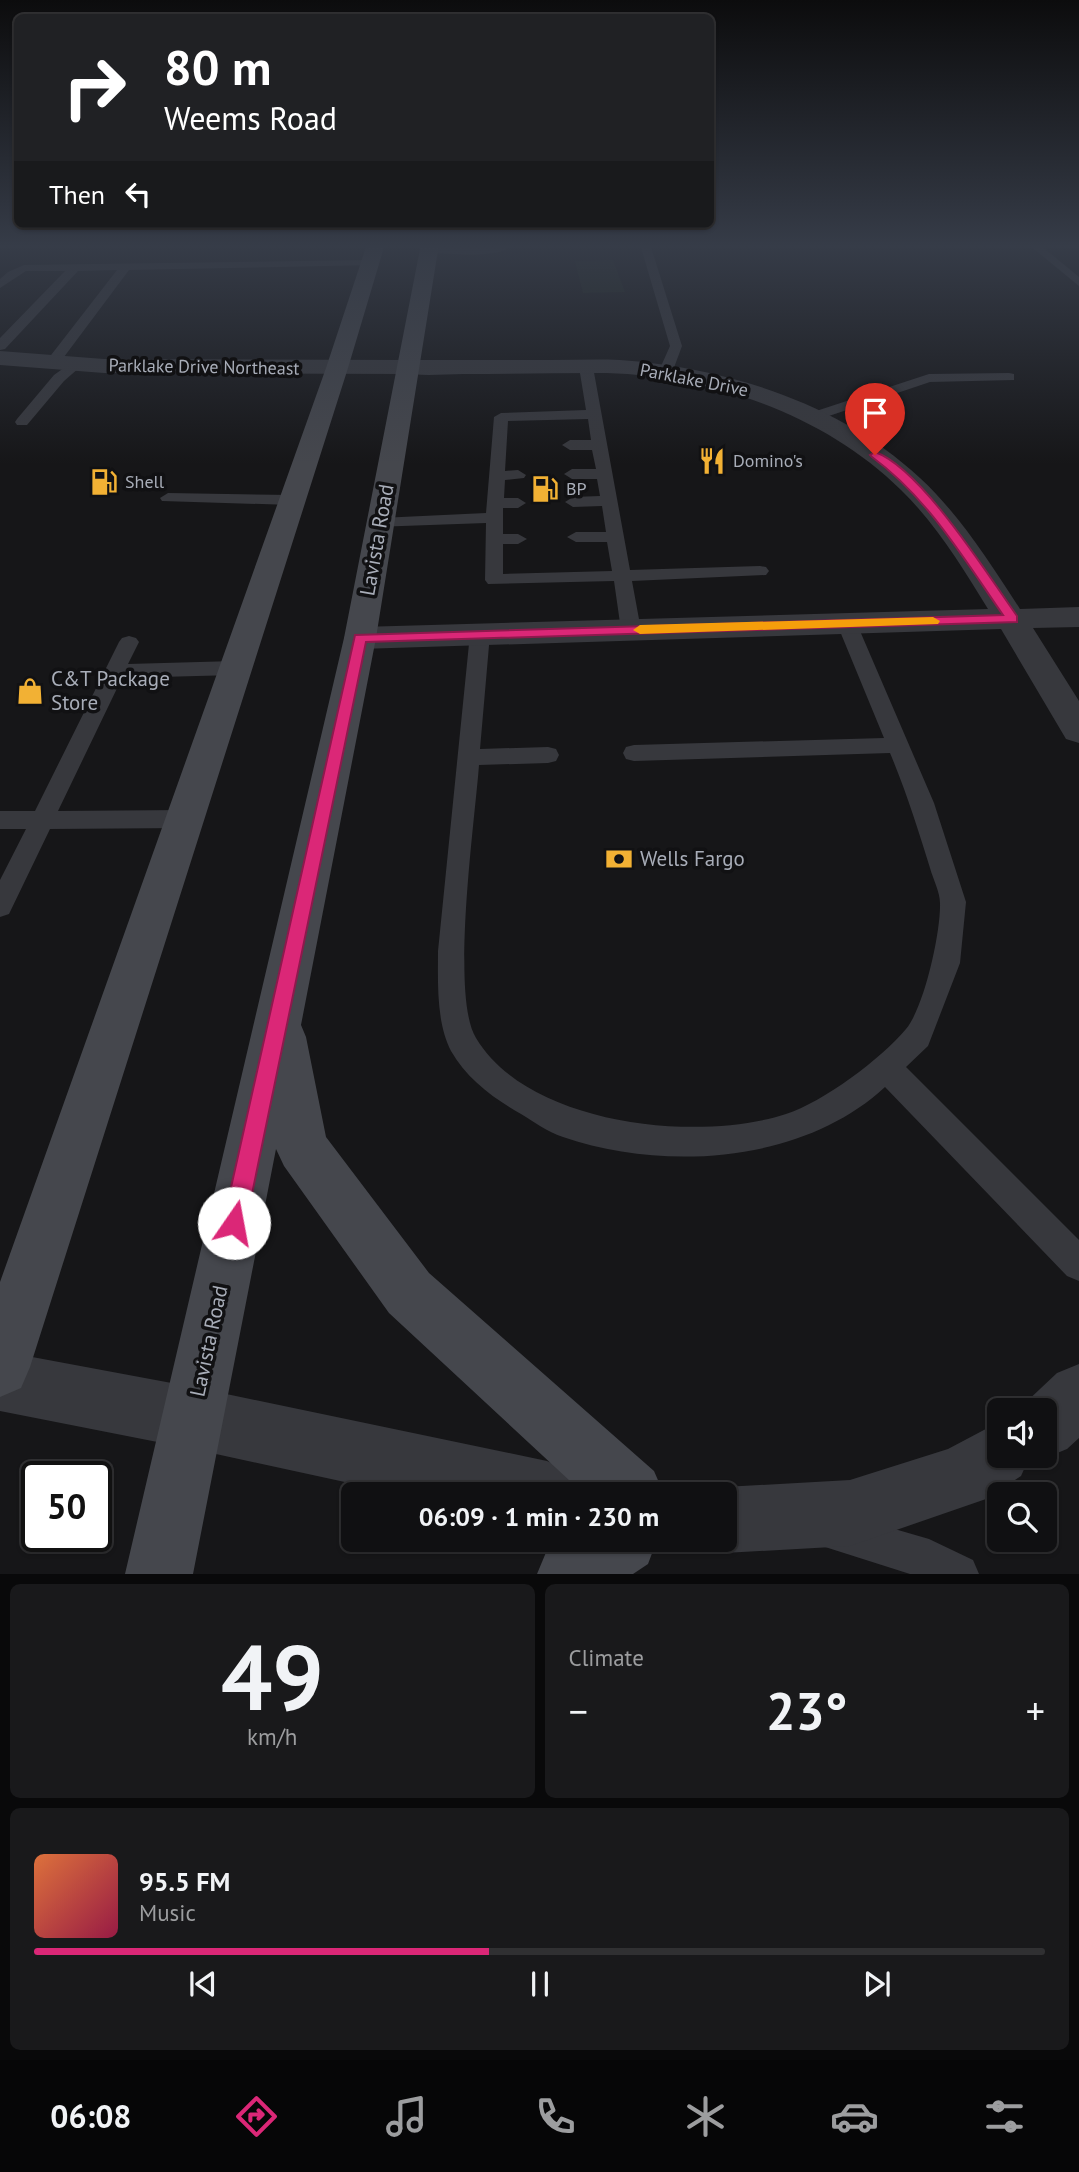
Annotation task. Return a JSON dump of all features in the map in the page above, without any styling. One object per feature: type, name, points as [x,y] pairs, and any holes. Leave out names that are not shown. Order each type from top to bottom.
[{"type":"main road","points":[[0,1367],[353,317]]},
{"type":"main road","name":"Lavista Road","points":[[159,1573],[360,638],[417,317]]},
{"type":"main road","points":[[279,1018],[302,1148],[342,1203],[409,1293],[618,1482]]},
{"type":"main road","points":[[571,1573],[605,1552]]},
{"type":"street","name":"Parklake Drive Northeast","points":[[0,358],[64,363],[408,368]]},
{"type":"street","name":"Parklake Drive","points":[[408,368],[629,367],[703,378],[764,394],[837,428],[895,469],[940,516],[1012,619],[1079,730]]},
{"type":"street","points":[[360,638],[1079,617]]},
{"type":"street","points":[[0,1381],[193,1418],[491,1482]]},
{"type":"street","points":[[1057,1416],[1079,1395]]},
{"type":"street","points":[[754,1518],[850,1513],[963,1476],[987,1461]]},
{"type":"lane","points":[[0,346],[27,317]]},
{"type":"lane","points":[[22,422],[59,378],[64,363],[93,317]]},
{"type":"lane","points":[[665,373],[676,346],[667,317]]},
{"type":"lane","points":[[586,367],[631,630]]},
{"type":"lane","points":[[813,417],[929,378],[1009,377]]},
{"type":"lane","points":[[594,414],[501,417],[494,580],[622,578],[760,571]]},
{"type":"lane","points":[[570,445],[599,445]]},
{"type":"lane","points":[[499,446],[518,446]]},
{"type":"lane","points":[[572,474],[604,474]]},
{"type":"lane","points":[[497,476],[518,475]]},
{"type":"lane","points":[[168,498],[292,500]]},
{"type":"lane","points":[[573,502],[609,501]]},
{"type":"lane","points":[[380,523],[495,510],[518,503]]},
{"type":"lane","points":[[576,537],[615,537]]},
{"type":"lane","points":[[494,539],[518,538]]},
{"type":"lane","points":[[480,634],[451,951],[452,998],[462,1042],[497,1084],[565,1122],[640,1140],[724,1140],[790,1128],[860,1090],[918,1037],[947,963],[953,902],[922,803],[847,624]]},
{"type":"lane","points":[[0,906],[129,642]]},
{"type":"lane","points":[[115,671],[235,668]]},
{"type":"lane","points":[[634,753],[898,745]]},
{"type":"lane","points":[[469,757],[548,755]]},
{"type":"lane","points":[[0,820],[185,819]]},
{"type":"lane","points":[[885,1067],[1079,1264]]},
{"type":"lane","points":[[754,1518],[929,1559],[959,1573]]},
{"type":"slow traffic","points":[[640,630],[933,621]]},
{"type":"place","name":"Domino's","points":[[712,461]]},
{"type":"place","name":"Shell","points":[[104,482]]},
{"type":"place","name":"BP","points":[[545,489]]},
{"type":"place","name":"C&T Package Store","points":[[30,691]]},
{"type":"place","name":"Wells Fargo","points":[[619,859]]},
{"type":"route","points":[[234,1223],[360,638],[1012,619],[940,516],[895,469],[875,455]]}]
